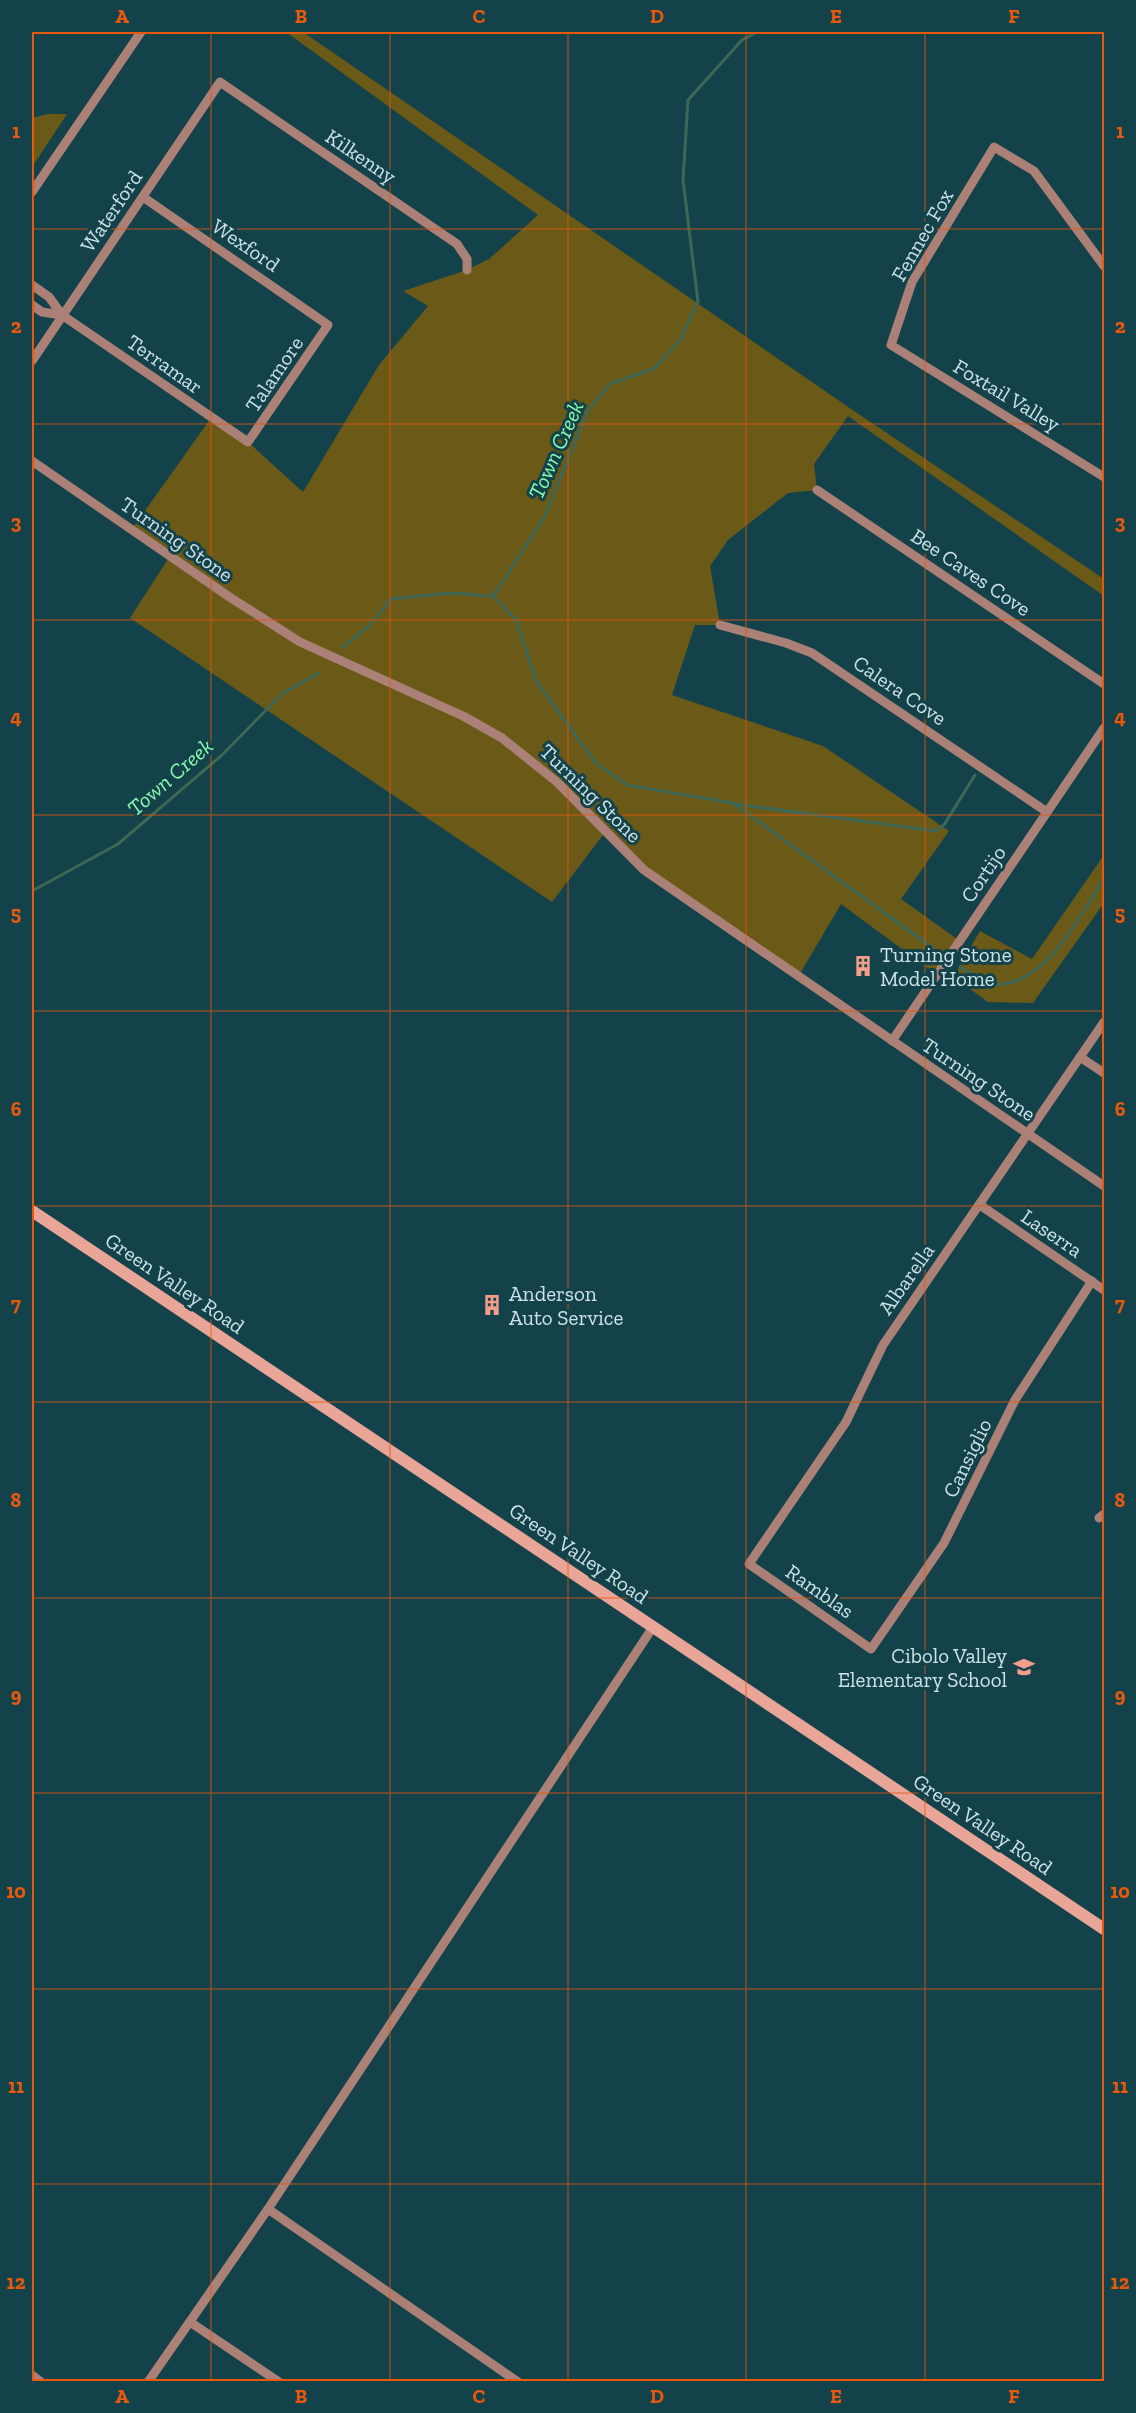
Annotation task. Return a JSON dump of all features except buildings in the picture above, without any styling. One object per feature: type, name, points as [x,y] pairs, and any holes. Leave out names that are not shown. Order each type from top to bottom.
[{"type":"street","points":[[32,192],[141,32]]},
{"type":"street","name":"Waterford","points":[[32,360],[220,82]]},
{"type":"street","name":"Kilkenny","points":[[220,82],[457,244],[467,259],[467,270]]},
{"type":"street","name":"Fennec Fox","points":[[891,345],[912,282],[994,147],[1034,171],[1104,266]]},
{"type":"street","name":"Wexford","points":[[143,197],[328,325]]},
{"type":"street","name":"Terramar","points":[[32,285],[49,297],[62,315],[248,442]]},
{"type":"street","name":"Terramar","points":[[32,305],[42,312],[62,315]]},
{"type":"street","name":"Talamore","points":[[248,442],[328,325]]},
{"type":"street","name":"Foxtail Valley","points":[[891,345],[1104,477]]},
{"type":"street","name":"Turning Stone","points":[[32,461],[231,598],[300,642],[463,716],[502,738],[557,782],[644,870],[1104,1186]]},
{"type":"street","name":"Bee Caves Cove","points":[[817,490],[1104,684]]},
{"type":"street","name":"Calera Cove","points":[[720,625],[812,653],[1047,812]]},
{"type":"street","name":"Cortijo","points":[[892,1041],[1104,728]]},
{"type":"street","name":"Albarella","points":[[749,1564],[846,1422],[883,1345],[1104,1022]]},
{"type":"street","points":[[1080,1057],[1104,1073]]},
{"type":"street","name":"Laserra","points":[[980,1205],[1104,1290]]},
{"type":"street","name":"Green Valley Road","points":[[32,1210],[1104,1929]]},
{"type":"street","name":"Cansiglio","points":[[871,1648],[944,1543],[1015,1400],[1092,1281]]},
{"type":"street","name":"Ramblas","points":[[749,1564],[871,1648]]},
{"type":"street","points":[[148,2382],[268,2210],[653,1627]]},
{"type":"street","points":[[268,2210],[518,2382]]},
{"type":"street","points":[[190,2322],[279,2382]]},
{"type":"street","points":[[32,2375],[41,2382]]},
{"type":"shaded area","points":[[286,32],[303,32],[857,413],[1104,579],[1104,596],[848,416],[814,464],[817,490],[788,493],[728,540],[710,566],[720,625],[695,625],[672,695],[823,746],[949,831],[901,899],[960,941],[937,975],[841,904],[798,977],[674,892],[606,831],[552,902],[130,618],[170,556],[132,529],[211,418],[248,442],[303,492],[379,365],[428,306],[403,291],[467,270],[489,259],[538,215]]},
{"type":"shaded area","points":[[48,114],[67,114],[32,167],[32,118]]},
{"type":"shaded area","points":[[1104,855],[1104,909],[1101,907],[1033,1003],[988,1002],[953,977],[980,931],[1032,959]]},
{"type":"waterway","name":"Town Creek","points":[[343,647],[371,624],[391,599],[449,593],[493,596],[544,518],[588,410],[610,384],[655,368],[680,340],[698,302],[683,180],[688,100],[742,40],[757,32]]},
{"type":"waterway","points":[[493,596],[516,620],[536,681],[596,763],[627,785],[733,803],[933,948]]},
{"type":"waterway","name":"Town Creek","points":[[32,891],[118,844],[222,755],[283,693],[319,673]]},
{"type":"waterway","points":[[735,804],[936,831],[944,825],[975,775]]},
{"type":"waterway","points":[[960,967],[981,980],[993,984],[1011,982],[1028,975],[1059,947],[1104,879]]},
{"type":"place","name":"Turning Stone Model Home","points":[[863,966]]},
{"type":"place","name":"Anderson Auto Service","points":[[492,1305]]},
{"type":"place","name":"Cibolo Valley Elementary School","points":[[1024,1667]]}]
